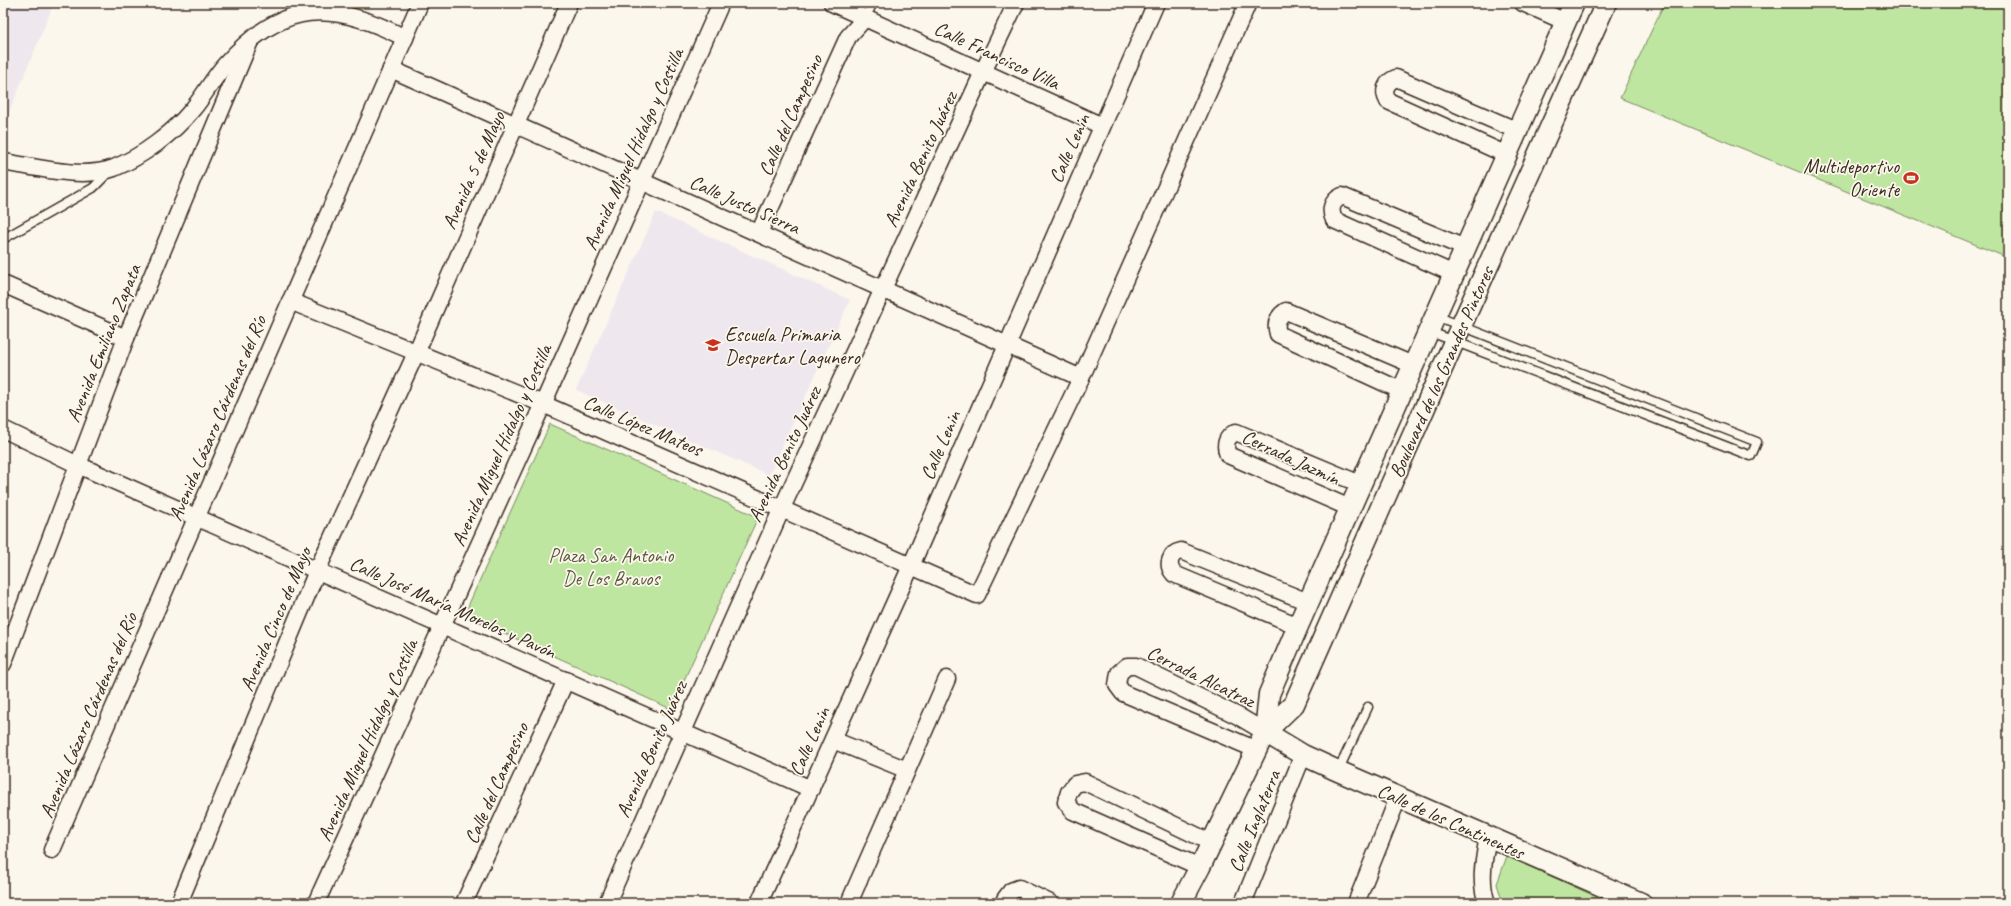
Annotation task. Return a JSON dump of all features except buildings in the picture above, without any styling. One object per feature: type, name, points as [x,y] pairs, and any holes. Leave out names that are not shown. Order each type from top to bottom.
[{"type":"street","name":"Avenida Lázaro Cárdenas del Río","points":[[52,850],[420,3]]},
{"type":"street","name":"Avenida 5 de Mayo","points":[[416,353],[569,3]]},
{"type":"street","name":"Avenida Miguel Hidalgo y Costilla","points":[[316,903],[441,625],[543,404],[641,180],[721,3]]},
{"type":"street","name":"Calle Francisco Villa","points":[[832,3],[1102,126]]},
{"type":"street","name":"Avenida Benito Juárez","points":[[607,903],[681,732],[782,508],[1016,3]]},
{"type":"street","name":"Calle Lenin","points":[[759,903],[911,566],[1006,344],[1156,3]]},
{"type":"street","points":[[1081,378],[1248,3]]},
{"type":"street","points":[[1523,3],[1566,22]]},
{"type":"street","name":"Boulevard de los Grandes Pintores","points":[[1181,903],[1200,868],[1261,741],[1269,694],[1360,484],[1406,362],[1432,323],[1574,3]]},
{"type":"street","name":"Boulevard de los Grandes Pintores","points":[[1261,741],[1294,704],[1457,334],[1606,3]]},
{"type":"street","points":[[3,162],[86,173],[113,168],[136,157],[176,127],[191,111],[226,64],[250,40],[285,16],[313,9],[326,8],[358,15],[380,23],[405,38]]},
{"type":"street","name":"Calle del Campesino","points":[[759,233],[848,37],[865,18]]},
{"type":"street","name":"Avenida Emiliano Zapata","points":[[3,664],[126,338],[250,40]]},
{"type":"street","name":"Calle Justo Sierra","points":[[391,69],[1081,378]]},
{"type":"street","points":[[1507,155],[1388,101],[1385,96],[1385,86],[1390,80],[1396,78],[1518,131]]},
{"type":"street","points":[[1454,274],[1334,220],[1331,214],[1332,204],[1336,199],[1342,196],[1465,248]]},
{"type":"street","points":[[3,284],[126,338]]},
{"type":"street","name":"Calle López Mateos","points":[[290,301],[543,404],[977,595],[1081,378]]},
{"type":"street","points":[[1395,388],[1278,334],[1276,321],[1281,314],[1286,311],[1406,362]]},
{"type":"street","name":"Avenida Cinco de Mayo","points":[[179,903],[318,571],[416,353]]},
{"type":"street","name":"Calle José María Morelos y Pavón","points":[[3,429],[78,464],[810,789]]},
{"type":"street","name":"Cerrada Jazmín","points":[[1350,508],[1228,455],[1226,441],[1236,432],[1360,484]]},
{"type":"street","points":[[1298,626],[1174,574],[1169,565],[1170,560],[1173,555],[1181,551],[1308,602]]},
{"type":"street","name":"Cerrada Alcatraz","points":[[1128,666],[1136,666],[1238,716],[1261,741],[1123,693],[1117,685],[1119,673],[1128,666]]},
{"type":"street","points":[[849,903],[947,679]]},
{"type":"street","name":"Calle del Campesino","points":[[464,903],[566,680]]},
{"type":"street","points":[[832,740],[907,770]]},
{"type":"street","name":"Calle de los Continentes","points":[[1261,741],[1304,755],[1398,798],[1641,903]]},
{"type":"street","name":"Calle Inglaterra","points":[[1243,903],[1304,755]]},
{"type":"street","points":[[1200,868],[1073,811],[1066,802],[1069,792],[1074,784],[1085,782],[1212,843]]},
{"type":"street","points":[[1356,903],[1398,798]]},
{"type":"street","points":[[1487,903],[1484,894],[1482,867],[1488,836]]},
{"type":"street","points":[[1006,903],[1006,899],[1011,890],[1019,888],[1050,903]]},
{"type":"street","points":[[1362,888],[1368,903]]},
{"type":"lane","points":[[865,18],[873,3]]},
{"type":"lane","points":[[3,239],[93,188],[113,168]]},
{"type":"lane","points":[[1432,323],[1457,334],[1751,456],[1757,442],[1457,334],[1432,323]]},
{"type":"lane","points":[[1338,771],[1368,707]]},
{"type":"shaded area","points":[[3,3],[54,3],[3,127]]},
{"type":"shaded area","name":"Escuela Primaria Despertar Lagunero","points":[[656,212],[850,300],[769,475],[576,390]]},
{"type":"green space","name":"Multideportivo Oriente","points":[[1668,3],[2008,3],[2008,258],[1620,98],[1662,8]]},
{"type":"green space","name":"Plaza San Antonio De Los Bravos","points":[[550,424],[758,517],[671,709],[464,615]]},
{"type":"green space","points":[[1507,856],[1610,903],[1503,903],[1497,884]]},
{"type":"place","name":"Multideportivo Oriente","points":[[1911,178]]},
{"type":"place","name":"Escuela Primaria Despertar Lagunero","points":[[713,345]]}]
